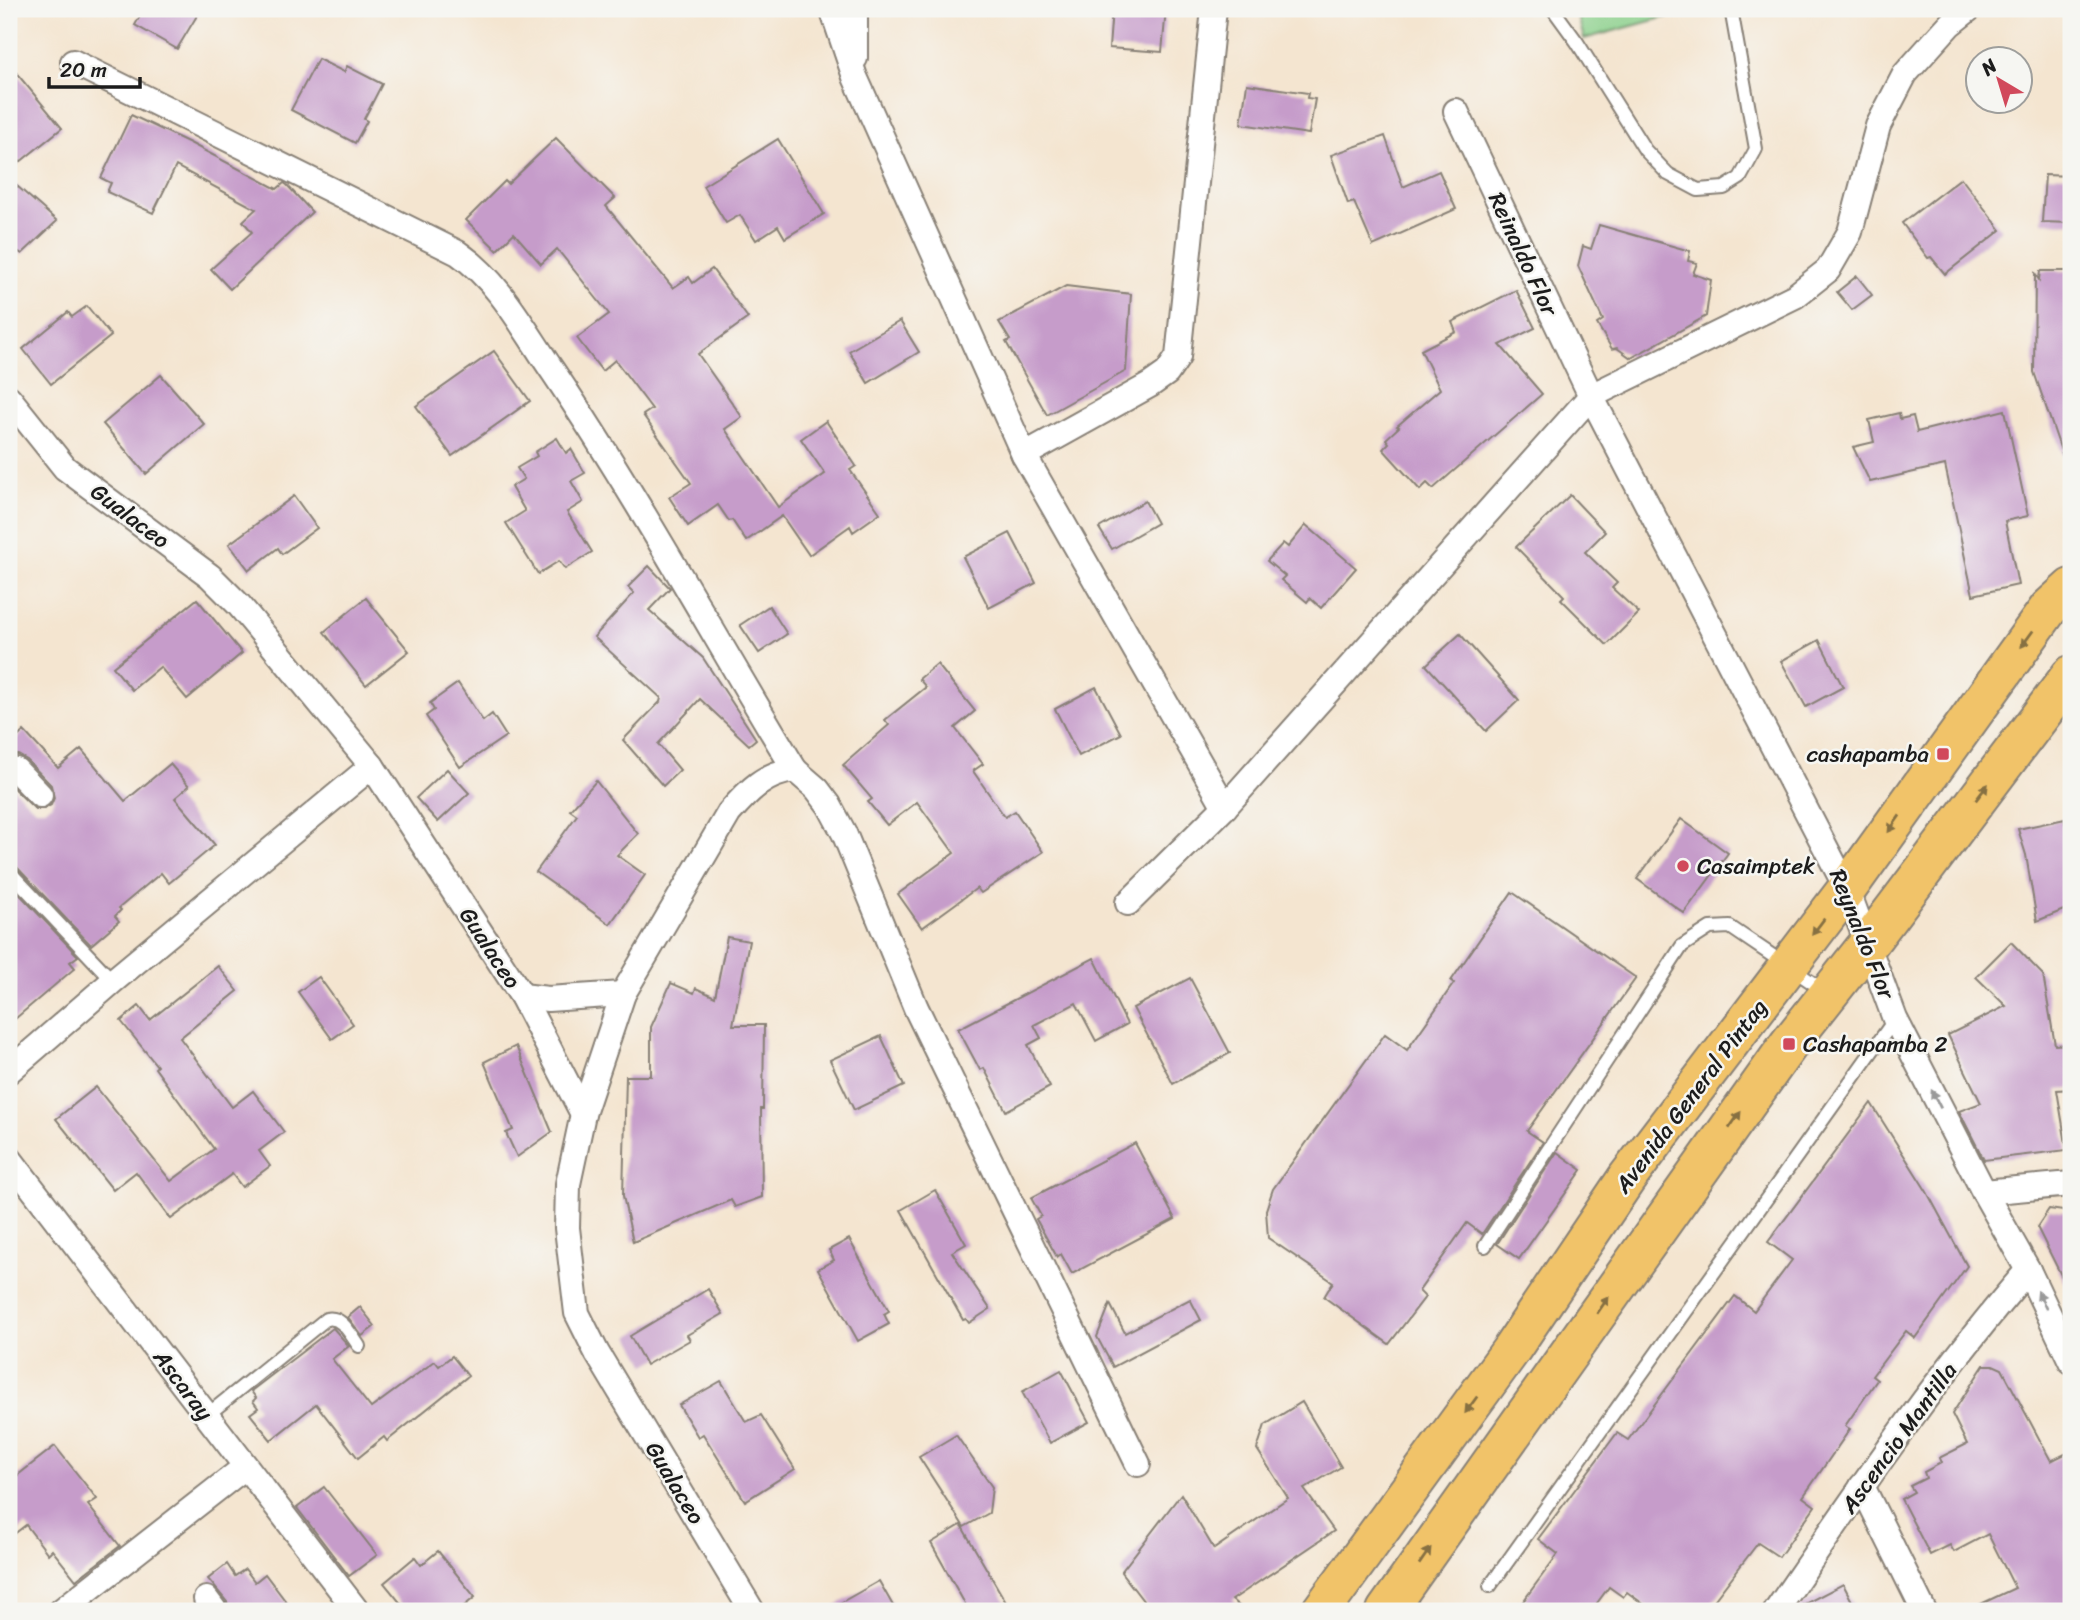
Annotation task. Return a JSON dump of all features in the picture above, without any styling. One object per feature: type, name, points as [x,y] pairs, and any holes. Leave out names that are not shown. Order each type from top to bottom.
[{"type":"highway","name":"Avenida General Pintag","points":[[1321,1611],[1511,1350],[1628,1178],[1847,889],[2049,608],[2071,588]]},
{"type":"highway","name":"Avenida General Pintag","points":[[1386,1611],[1788,1044],[1868,944],[2071,675]]},
{"type":"street","points":[[832,9],[855,77],[1024,455],[1224,807]]},
{"type":"street","points":[[855,9],[855,77]]},
{"type":"street","points":[[1024,455],[1150,385],[1167,373],[1178,357],[1214,9]]},
{"type":"street","points":[[1128,903],[1224,807],[1591,396],[1795,296],[1828,270],[1850,233],[1878,126],[1905,74],[1950,24],[1969,9]]},
{"type":"street","points":[[74,62],[458,253],[471,262],[503,298],[581,414],[794,770],[817,789],[830,805],[916,1008],[1138,1464]]},
{"type":"street","name":"Reinaldo Flor","points":[[1456,111],[1591,396]]},
{"type":"street","name":"Reynaldo Flor","points":[[1591,396],[1847,889],[1895,1019],[1984,1192],[2028,1270],[2071,1362]]},
{"type":"street","name":"Gualaceo","points":[[9,398],[65,468],[210,576],[239,604],[372,766],[522,996],[583,1114],[568,1184],[567,1228],[577,1313],[597,1353],[752,1611]]},
{"type":"street","points":[[9,1071],[372,766]]},
{"type":"street","points":[[9,769],[16,770],[40,795]]},
{"type":"street","points":[[583,1114],[623,994],[729,813],[743,796],[765,778],[794,770]]},
{"type":"street","points":[[522,996],[548,999],[623,994]]},
{"type":"street","name":"Ascaray","points":[[9,1158],[245,1466],[343,1606]]},
{"type":"street","points":[[1984,1192],[2071,1184]]},
{"type":"street","name":"Ascencio Mantilla","points":[[1776,1611],[1862,1486],[1992,1311],[2028,1270]]},
{"type":"street","points":[[61,1611],[245,1466]]},
{"type":"street","points":[[1862,1486],[1924,1611]]},
{"type":"lane","points":[[1553,9],[1645,150],[1668,174],[1698,190],[1724,188],[1740,178],[1756,149],[1731,9]]},
{"type":"lane","points":[[9,871],[113,981]]},
{"type":"lane","points":[[1485,1245],[1682,946],[1710,928],[1730,928],[1789,965],[1828,994]]},
{"type":"lane","points":[[1490,1586],[1895,1019]]},
{"type":"lane","points":[[206,1416],[326,1319],[341,1321],[359,1346]]},
{"type":"green space","points":[[1576,9],[1675,9],[1677,14],[1584,39]]},
{"type":"building","points":[[144,9],[201,9],[177,49],[135,25]]},
{"type":"building","points":[[1112,9],[1166,9],[1162,52],[1109,48]]},
{"type":"building","points":[[318,59],[344,72],[347,66],[382,84],[355,143],[291,110]]},
{"type":"building","points":[[9,64],[62,128],[9,171]]},
{"type":"building","points":[[1247,84],[1308,93],[1307,98],[1315,99],[1309,134],[1241,124]]},
{"type":"building","points":[[131,115],[277,189],[284,183],[312,212],[230,289],[211,269],[252,232],[243,221],[256,209],[176,166],[153,213],[107,192],[111,183],[101,178]]},
{"type":"building","points":[[1385,136],[1403,187],[1439,171],[1456,209],[1373,246],[1354,202],[1348,204],[1331,155]]},
{"type":"building","points":[[556,138],[615,198],[606,206],[673,288],[689,277],[693,283],[712,269],[748,318],[698,354],[742,417],[725,429],[778,507],[825,474],[801,439],[826,421],[856,466],[850,470],[880,513],[853,532],[850,526],[809,555],[782,516],[746,541],[718,505],[688,526],[669,497],[691,483],[643,415],[652,409],[615,360],[602,371],[577,338],[609,314],[557,249],[541,264],[514,233],[497,250],[466,220],[505,181],[508,184]]},
{"type":"building","points":[[778,139],[824,214],[785,238],[778,226],[756,240],[740,215],[726,223],[703,186]]},
{"type":"building","points":[[2045,175],[2071,176],[2071,223],[2042,222]]},
{"type":"building","points":[[1961,178],[2001,230],[1945,274],[1931,257],[1928,258],[1902,223]]},
{"type":"building","points":[[9,179],[57,221],[22,254],[19,252],[9,260]]},
{"type":"building","points":[[1599,225],[1690,251],[1688,261],[1697,263],[1693,274],[1711,280],[1706,316],[1631,358],[1617,348],[1612,349],[1597,324],[1603,320],[1578,266],[1583,246],[1591,249]]},
{"type":"building","points":[[2040,271],[2071,271],[2071,468],[2067,468],[2034,372],[2035,274],[2039,280]]},
{"type":"building","points":[[1857,276],[1872,295],[1852,310],[1837,292]]},
{"type":"building","points":[[1066,286],[1131,294],[1126,371],[1047,415],[1006,342],[1010,340],[999,322]]},
{"type":"building","points":[[1516,290],[1535,328],[1500,345],[1542,394],[1433,489],[1427,483],[1420,490],[1383,449],[1389,443],[1386,439],[1399,427],[1397,426],[1440,389],[1421,350],[1456,332],[1452,322]]},
{"type":"building","points":[[87,306],[111,336],[51,384],[23,349],[68,312],[72,317]]},
{"type":"building","points":[[900,321],[919,352],[868,383],[849,351]]},
{"type":"building","points":[[494,351],[530,401],[452,456],[416,406]]},
{"type":"building","points":[[161,375],[204,424],[146,474],[103,424]]},
{"type":"building","points":[[2005,410],[2028,516],[2005,521],[2018,585],[1973,595],[1945,465],[1870,482],[1853,447],[1874,442],[1869,420],[1899,413],[1900,419],[1913,416],[1917,432]]},
{"type":"building","points":[[557,438],[566,453],[571,449],[585,473],[571,481],[583,502],[567,512],[592,552],[565,569],[559,561],[538,574],[506,523],[525,511],[511,487],[524,479],[517,468],[537,456],[535,452]]},
{"type":"building","points":[[1570,495],[1605,532],[1585,552],[1617,583],[1612,588],[1639,613],[1607,645],[1561,599],[1564,596],[1516,547]]},
{"type":"building","points":[[294,496],[317,528],[282,554],[278,548],[249,570],[229,544]]},
{"type":"building","points":[[1145,501],[1157,523],[1112,549],[1099,528]]},
{"type":"building","points":[[1306,525],[1356,568],[1321,608],[1310,598],[1307,602],[1281,580],[1285,576],[1267,561],[1283,543],[1288,547]]},
{"type":"building","points":[[1010,533],[1036,583],[989,608],[963,557]]},
{"type":"building","points":[[649,566],[670,588],[649,610],[703,658],[756,739],[749,745],[700,699],[658,744],[680,770],[663,786],[623,740],[661,698],[594,637],[634,593],[628,587]]},
{"type":"building","points":[[366,598],[409,651],[366,685],[324,632]]},
{"type":"building","points":[[197,599],[242,653],[187,699],[160,667],[132,690],[113,667]]},
{"type":"building","points":[[769,606],[787,634],[759,653],[740,625]]},
{"type":"building","points":[[1460,634],[1519,700],[1486,731],[1426,665]]},
{"type":"building","points":[[1819,640],[1843,687],[1806,707],[1781,661]]},
{"type":"building","points":[[937,664],[975,711],[955,728],[983,764],[973,771],[1005,817],[1015,811],[1043,852],[981,893],[977,888],[922,928],[898,894],[954,853],[917,802],[887,825],[868,802],[872,799],[843,765],[889,725],[885,720],[926,687],[919,679]]},
{"type":"building","points":[[458,683],[483,721],[492,714],[506,736],[460,767],[426,716],[434,710],[430,703]]},
{"type":"building","points":[[1096,687],[1121,734],[1079,756],[1055,709]]},
{"type":"building","points":[[24,731],[58,768],[81,749],[125,801],[170,764],[189,786],[175,798],[215,845],[169,883],[161,873],[119,908],[121,910],[115,916],[119,921],[91,945],[15,865],[9,862],[9,784],[35,809],[44,809],[51,805],[54,798],[51,785],[27,760],[9,754],[9,745]]},
{"type":"building","points":[[447,769],[469,793],[438,822],[416,798]]},
{"type":"building","points":[[596,781],[638,834],[617,855],[645,875],[610,924],[536,872],[577,815],[570,810]]},
{"type":"building","name":"Casaimptek","points":[[1681,819],[1728,853],[1684,913],[1637,879]]},
{"type":"building","points":[[2065,819],[2065,823],[2071,822],[2071,907],[2037,921],[2026,855],[2018,829]]},
{"type":"building","points":[[9,883],[78,956],[70,962],[75,968],[9,1024]]},
{"type":"building","points":[[1512,892],[1636,978],[1527,1131],[1543,1142],[1482,1234],[1467,1223],[1419,1291],[1425,1297],[1389,1344],[1324,1297],[1333,1282],[1268,1238],[1266,1210],[1273,1189],[1385,1034],[1407,1050]]},
{"type":"building","points":[[727,937],[749,941],[733,1025],[764,1025],[762,1197],[735,1207],[731,1200],[633,1242],[623,1196],[626,1076],[651,1076],[651,1027],[671,983],[694,993],[696,988],[715,997]]},
{"type":"building","points":[[2011,942],[2043,975],[2055,1045],[2071,1044],[2071,1089],[2057,1090],[2067,1150],[1984,1160],[1959,1111],[1981,1103],[1948,1035],[2006,1006],[1976,977]]},
{"type":"building","points":[[1094,958],[1127,1024],[1096,1041],[1076,1003],[1034,1025],[1041,1038],[1028,1045],[1050,1087],[1006,1111],[984,1068],[980,1070],[958,1029]]},
{"type":"building","points":[[218,966],[238,991],[180,1038],[232,1107],[253,1091],[284,1132],[259,1151],[270,1166],[242,1187],[232,1174],[171,1219],[136,1172],[113,1190],[56,1119],[96,1087],[171,1181],[214,1149],[155,1068],[157,1066],[121,1021],[139,1006],[150,1020]]},
{"type":"building","points":[[319,977],[353,1024],[332,1039],[298,992]]},
{"type":"building","points":[[1190,978],[1230,1053],[1173,1084],[1133,1008]]},
{"type":"building","points":[[881,1036],[904,1086],[854,1110],[830,1060]]},
{"type":"building","points":[[516,1046],[552,1132],[517,1157],[506,1133],[513,1130],[484,1062]]},
{"type":"building","points":[[1871,1103],[1927,1192],[1967,1266],[1915,1338],[1906,1331],[1872,1376],[1877,1380],[1845,1426],[1850,1429],[1803,1497],[1815,1506],[1779,1557],[1758,1543],[1706,1611],[1653,1611],[1627,1592],[1623,1597],[1609,1587],[1591,1611],[1516,1611],[1558,1554],[1538,1539],[1617,1433],[1628,1440],[1735,1296],[1754,1311],[1792,1260],[1768,1242]]},
{"type":"building","points":[[1135,1143],[1175,1219],[1072,1274],[1061,1254],[1057,1257],[1036,1219],[1041,1216],[1031,1198]]},
{"type":"building","points":[[1557,1152],[1582,1170],[1519,1259],[1497,1244]]},
{"type":"building","points":[[935,1190],[966,1244],[952,1252],[990,1309],[969,1323],[966,1319],[963,1320],[901,1210]]},
{"type":"building","points":[[2049,1209],[2071,1212],[2071,1295],[2037,1227]]},
{"type":"building","points":[[849,1239],[889,1311],[884,1314],[889,1324],[858,1341],[818,1269],[834,1260],[829,1250]]},
{"type":"building","points":[[708,1289],[723,1314],[687,1335],[690,1340],[646,1365],[630,1336]]},
{"type":"building","points":[[1190,1299],[1201,1320],[1113,1367],[1097,1337],[1110,1304],[1125,1333]]},
{"type":"building","points":[[360,1307],[375,1326],[362,1336],[348,1317]]},
{"type":"building","points":[[333,1328],[349,1346],[332,1359],[371,1408],[435,1361],[439,1366],[452,1356],[468,1376],[387,1441],[384,1437],[358,1458],[316,1404],[271,1440],[250,1414],[258,1408],[251,1391]]},
{"type":"building","points":[[1984,1365],[2002,1369],[2051,1461],[2071,1451],[2071,1611],[1966,1611],[2015,1588],[1988,1534],[1954,1552],[1950,1545],[1930,1555],[1901,1499],[1914,1492],[1910,1486],[1926,1478],[1924,1472],[1941,1463],[1939,1458],[1967,1444],[1952,1414]]},
{"type":"building","points":[[1061,1370],[1089,1422],[1050,1443],[1022,1392]]},
{"type":"building","points":[[721,1381],[746,1422],[761,1415],[795,1469],[745,1501],[703,1434],[698,1437],[679,1405]]},
{"type":"building","points":[[1302,1402],[1341,1467],[1304,1489],[1334,1531],[1232,1600],[1245,1611],[1151,1611],[1121,1572],[1181,1494],[1214,1549],[1288,1498],[1257,1449],[1265,1425]]},
{"type":"building","points":[[956,1435],[992,1487],[989,1513],[964,1527],[919,1457]]},
{"type":"building","points":[[55,1446],[97,1499],[88,1505],[120,1546],[76,1580],[52,1550],[48,1554],[26,1525],[9,1538],[9,1482]]},
{"type":"building","points":[[324,1487],[377,1555],[349,1576],[297,1508]]},
{"type":"building","points":[[961,1525],[1011,1611],[969,1611],[931,1543]]},
{"type":"building","points":[[438,1551],[475,1597],[458,1611],[407,1611],[384,1583],[415,1557],[421,1565]]},
{"type":"building","points":[[227,1564],[235,1576],[245,1569],[255,1582],[265,1574],[293,1611],[230,1611],[227,1602],[208,1579]]},
{"type":"building","points":[[879,1581],[896,1611],[826,1611]]},
{"type":"building","points":[[1843,1584],[1857,1611],[1794,1611],[1795,1609]]},
{"type":"place","name":"cashapamba","points":[[1943,754]]},
{"type":"place","name":"Casaimptek","points":[[1683,866]]},
{"type":"place","name":"Cashapamba 2","points":[[1789,1044]]}]
